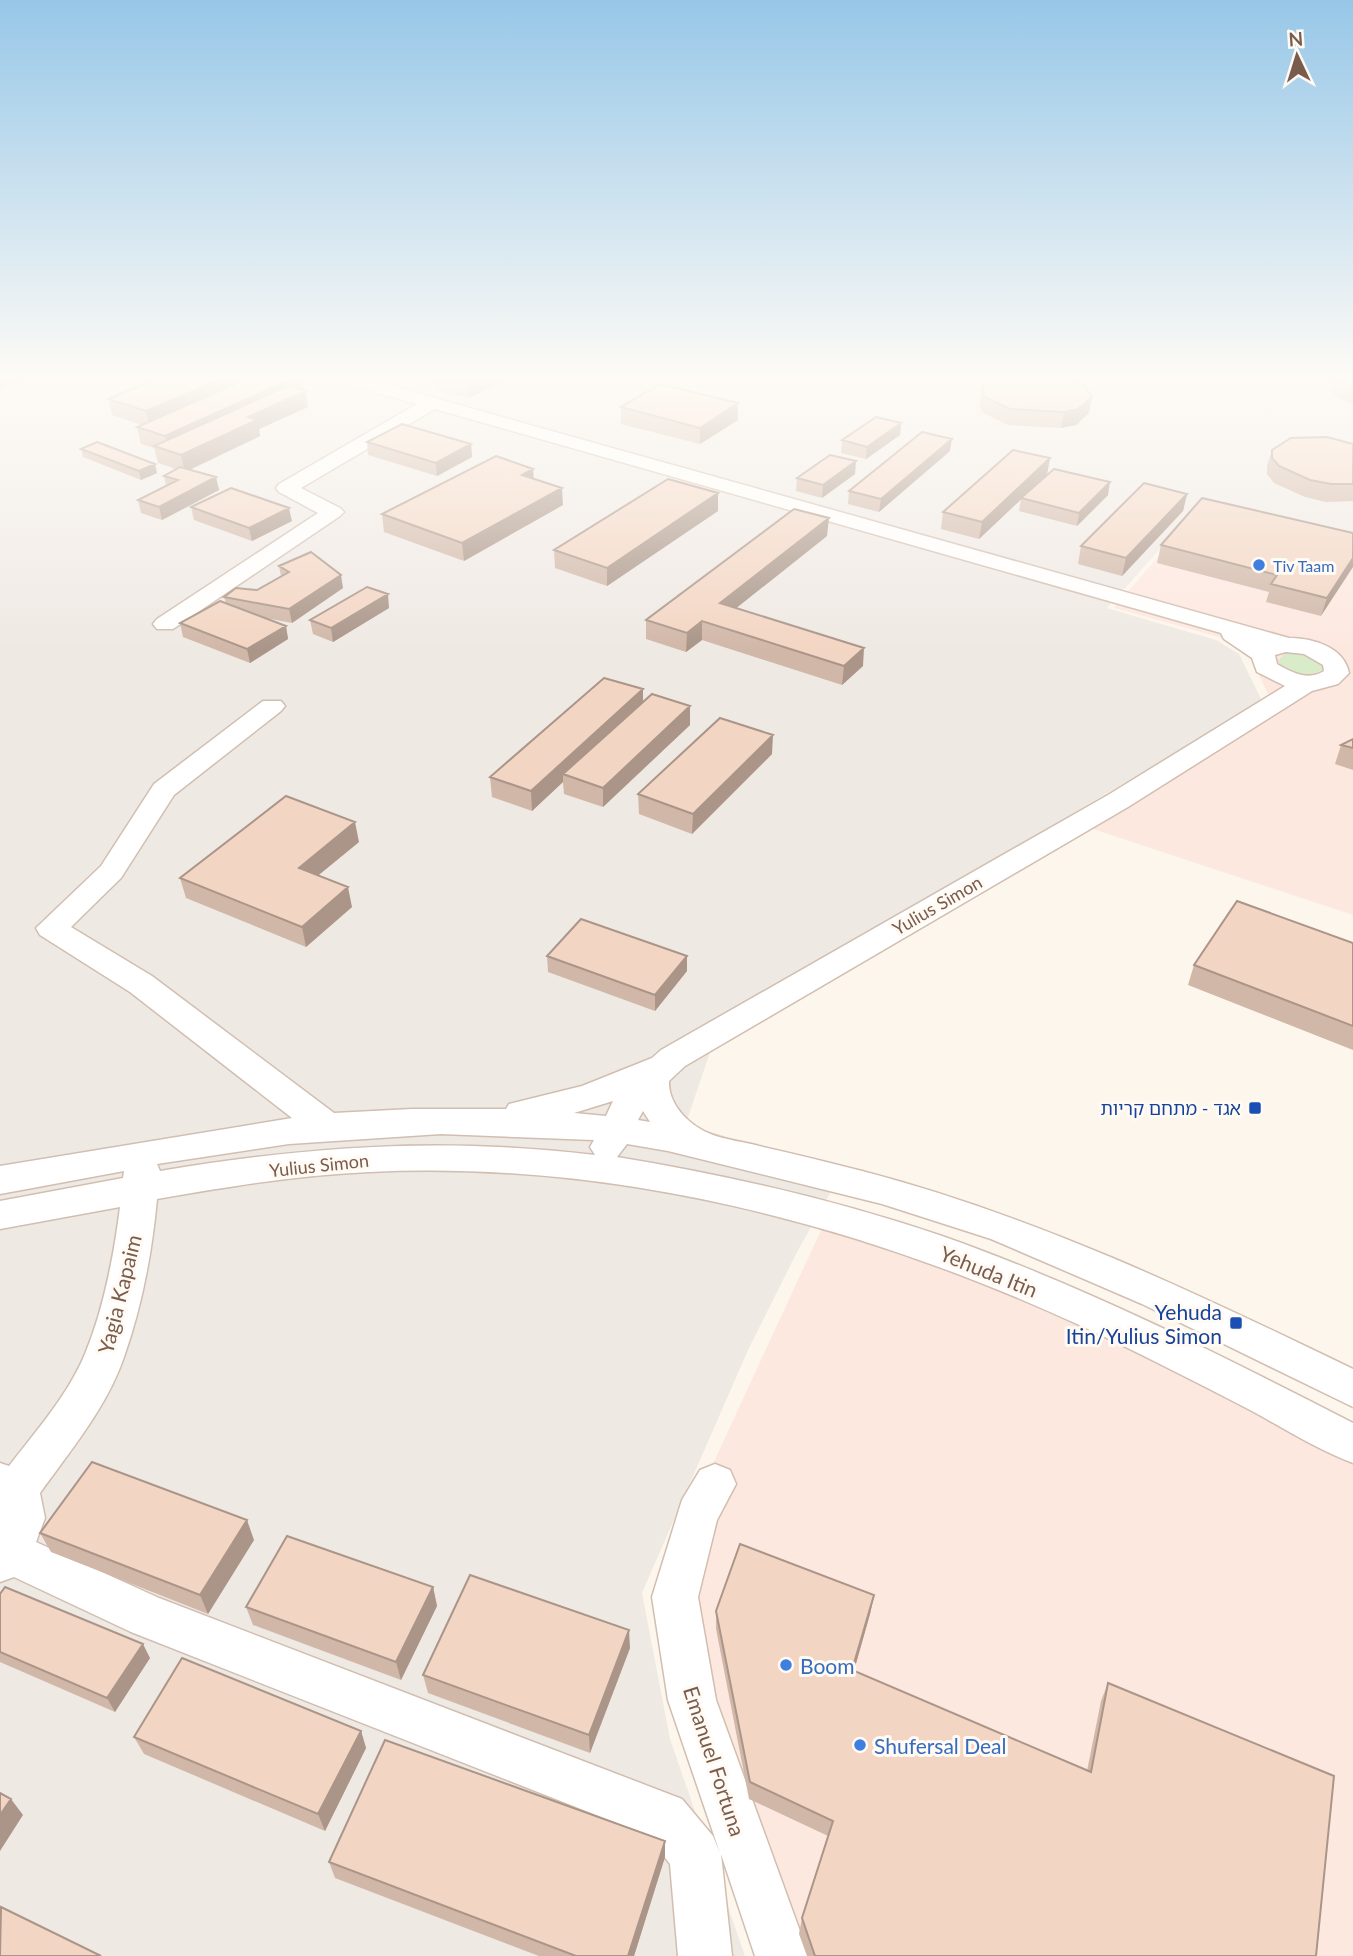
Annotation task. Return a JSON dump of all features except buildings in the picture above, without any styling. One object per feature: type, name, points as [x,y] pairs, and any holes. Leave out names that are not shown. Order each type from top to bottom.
[{"type":"street","points":[[165,624],[333,512],[286,488],[318,469]]},
{"type":"street","points":[[666,469],[1214,625],[1323,653],[1337,676]]},
{"type":"street","points":[[1214,625],[1273,676]]},
{"type":"street","points":[[1273,676],[1273,647],[1288,645]]},
{"type":"street","name":"Yulius Simon","points":[[0,1180],[142,1172],[210,1178],[320,1163],[420,1157],[600,1168],[614,1130],[633,1095],[663,1066],[1118,801],[1273,676],[1337,676]]},
{"type":"street","points":[[272,706],[164,790],[111,872],[51,928],[141,984],[329,1128]]},
{"type":"street","points":[[465,1122],[549,1108],[590,1097],[663,1066]]},
{"type":"street","points":[[663,1066],[653,1093],[668,1124],[698,1143],[723,1151]]},
{"type":"street","name":"Yulius Simon","points":[[0,1214],[142,1172],[329,1128],[382,1123],[465,1122],[614,1130]]},
{"type":"street","points":[[614,1130],[723,1151],[866,1185],[955,1212],[1018,1236],[1259,1343],[1353,1389]]},
{"type":"street","name":"Yehuda Itin","points":[[600,1168],[724,1191],[844,1221],[928,1247],[1024,1284],[1246,1388],[1353,1444]]},
{"type":"street","name":"Yagia Kapaim","points":[[8,1486],[74,1412],[104,1358],[133,1253],[142,1172]]},
{"type":"street","points":[[133,1253],[166,1206],[188,1188],[210,1178]]},
{"type":"street","name":"Emanuel Fortuna","points":[[715,1484],[697,1514],[675,1597],[692,1700],[782,1956]]},
{"type":"street","points":[[8,1486],[23,1504],[24,1519],[19,1536],[4,1556],[147,1616],[664,1817],[695,1854],[705,1956]]},
{"type":"shaded area","points":[[0,469],[1353,469],[1353,544],[1199,506],[1107,608],[1216,640],[1239,654],[1262,701],[941,892],[842,967],[710,1052],[687,1120],[700,1129],[843,1170],[797,1252],[748,1350],[642,1593],[670,1739],[745,1956],[0,1956]]},
{"type":"shaded area","points":[[1199,509],[1353,546],[1353,915],[1072,822],[1271,700],[1251,659],[1219,637],[1114,608]]},
{"type":"shaded area","points":[[823,1226],[1022,1291],[1353,1457],[1353,1956],[758,1956],[655,1589]]},
{"type":"green space","points":[[1286,652],[1300,652],[1323,663],[1322,670],[1305,674],[1287,669],[1278,661]]},
{"type":"place","name":"Tiv Taam","points":[[1259,565]]},
{"type":"place","name":"אגד - מתחם קריות","points":[[1255,1108]]},
{"type":"place","name":"Yehuda Itin/Yulius Simon","points":[[1236,1323]]},
{"type":"place","name":"Boom","points":[[786,1665]]},
{"type":"place","name":"Shufersal Deal","points":[[860,1745]]}]
